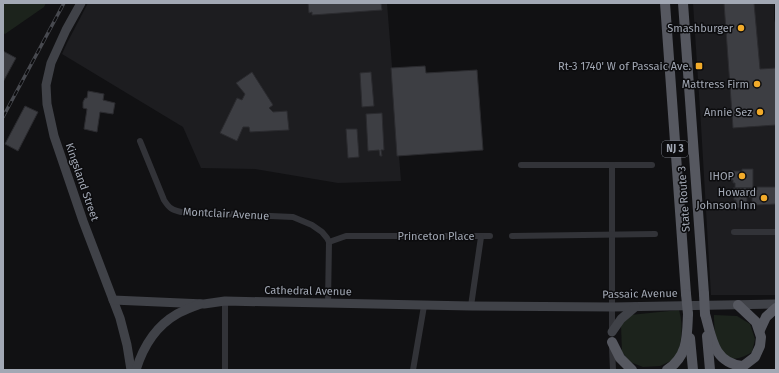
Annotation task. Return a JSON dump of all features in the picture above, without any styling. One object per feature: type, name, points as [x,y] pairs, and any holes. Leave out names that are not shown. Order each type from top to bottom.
[{"type":"highway","name":"State Route 3","points":[[666,3],[686,294],[693,370]]},
{"type":"highway","name":"State Route 3","points":[[683,3],[710,370]]},
{"type":"highway","points":[[705,314],[712,341],[717,351],[726,362],[740,368],[749,362],[758,352],[761,337],[760,330],[756,322],[742,305]]},
{"type":"highway","points":[[760,330],[766,317],[776,308]]},
{"type":"highway","points":[[667,370],[676,363],[683,353],[687,338],[688,314]]},
{"type":"highway","points":[[612,342],[623,363],[632,370]]},
{"type":"main road","name":"Kingsland Street","points":[[81,3],[66,30],[51,63],[46,85],[47,104],[54,136],[82,220],[120,318],[127,345],[131,370]]},
{"type":"main road","name":"Cathedral Avenue","points":[[113,300],[204,304],[225,301],[424,306],[504,306]]},
{"type":"main road","points":[[136,370],[141,356],[150,339],[164,324],[178,314],[204,304]]},
{"type":"main road","name":"Passaic Avenue","points":[[504,306],[613,307],[776,304]]},
{"type":"main road","points":[[612,332],[621,318],[636,306]]},
{"type":"street","name":"Montclair Avenue","points":[[140,141],[164,200],[168,207],[172,210],[181,212],[292,218],[312,225],[322,232],[329,242]]},
{"type":"street","points":[[521,165],[652,165]]},
{"type":"street","points":[[612,165],[613,370]]},
{"type":"street","points":[[734,232],[776,232]]},
{"type":"street","points":[[512,236],[655,234]]},
{"type":"street","name":"Princeton Place","points":[[329,242],[346,236],[481,236],[471,306]]},
{"type":"street","points":[[481,236],[490,236]]},
{"type":"street","points":[[328,303],[329,242]]},
{"type":"street","points":[[224,370],[225,301]]},
{"type":"street","points":[[413,370],[424,306]]},
{"type":"shaded area","points":[[3,3],[46,3],[44,7],[5,34],[3,33]]},
{"type":"shaded area","points":[[88,3],[387,3],[401,181],[338,183],[255,169],[201,168],[183,127],[62,54]]},
{"type":"shaded area","points":[[693,3],[774,3],[774,19],[776,26],[776,295],[711,295]]},
{"type":"shaded area","points":[[679,310],[681,316],[681,334],[677,358],[660,366],[643,367],[630,362],[622,352],[621,325],[630,315]]},
{"type":"shaded area","points":[[714,315],[737,316],[750,324],[755,339],[752,352],[732,359],[725,356],[717,343]]},
{"type":"building","points":[[308,3],[381,3],[382,10],[312,15],[312,12],[309,13]]},
{"type":"building","points":[[724,3],[754,3],[760,69],[776,68],[776,125],[733,128]]},
{"type":"building","points":[[3,51],[16,58],[3,82]]},
{"type":"building","points":[[425,66],[426,73],[477,70],[483,150],[397,156],[391,68]]},
{"type":"building","points":[[252,72],[273,105],[269,108],[273,112],[287,111],[289,130],[250,132],[249,127],[243,127],[237,141],[220,133],[237,98],[242,100],[245,94],[236,83]]},
{"type":"building","points":[[371,72],[374,106],[362,107],[360,73]]},
{"type":"building","points":[[88,91],[104,94],[103,100],[115,103],[113,114],[100,112],[97,132],[84,129],[87,109],[83,108],[83,102],[85,98],[87,98]]},
{"type":"building","points":[[25,106],[38,112],[18,151],[5,144]]},
{"type":"building","points":[[382,113],[384,150],[381,150],[382,156],[380,156],[379,150],[368,151],[366,114]]},
{"type":"building","points":[[346,129],[357,129],[359,157],[348,158]]},
{"type":"building","name":"IHOP","points":[[742,169],[753,169],[753,188],[735,188],[735,183],[731,180],[731,171],[742,171]]},
{"type":"building","name":"Howard Johnson Inn","points":[[757,187],[776,187],[776,204],[757,205],[756,203],[752,203],[752,197],[747,197],[747,208],[736,208],[733,188],[751,188],[752,190],[757,190]]},
{"type":"railway","points":[[3,117],[64,3]]},
{"type":"place","name":"Smashburger","points":[[741,28]]},
{"type":"place","name":"Rt-3 1740' W of Passaic Ave.","points":[[699,66]]},
{"type":"place","name":"Mattress Firm","points":[[757,84]]},
{"type":"place","name":"Annie Sez","points":[[760,112]]},
{"type":"place","name":"IHOP","points":[[742,176]]},
{"type":"place","name":"Howard Johnson Inn","points":[[764,198]]}]
